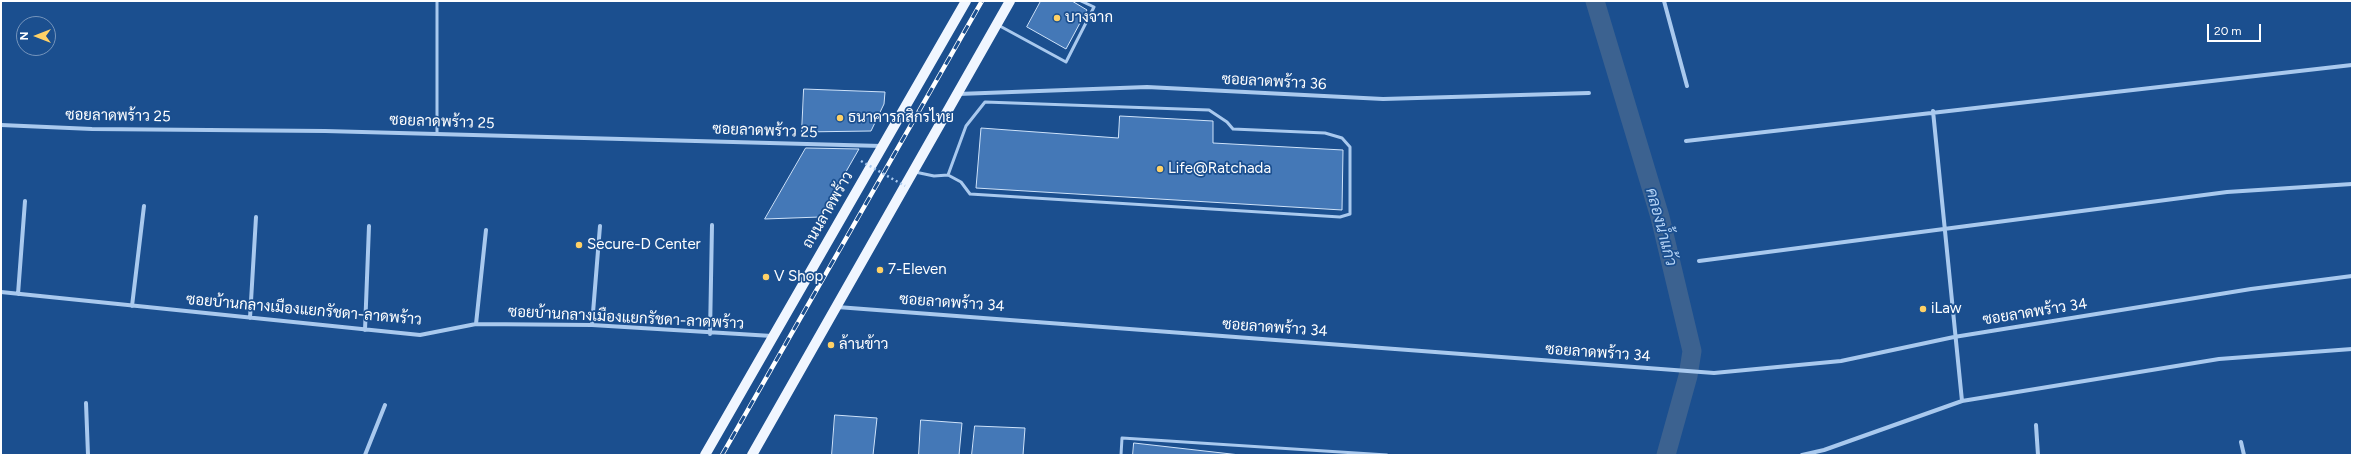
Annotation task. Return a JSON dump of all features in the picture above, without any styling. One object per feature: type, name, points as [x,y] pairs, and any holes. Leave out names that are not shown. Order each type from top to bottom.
[{"type":"main road","name":"ถนนลาดพร้าว","points":[[705,455],[772,336],[966,1]]},
{"type":"main road","points":[[752,455],[1010,1]]},
{"type":"street","points":[[1664,1],[1687,86]]},
{"type":"street","points":[[1686,141],[2352,65]]},
{"type":"street","name":"ซอยลาดพร้าว 36","points":[[958,94],[1147,87],[1383,99],[1589,93]]},
{"type":"street","points":[[1933,112],[1954,338],[1962,401]]},
{"type":"street","name":"ซอยลาดพร้าว 25","points":[[1,125],[437,134],[882,146]]},
{"type":"street","points":[[1699,261],[2227,192],[2352,184]]},
{"type":"street","points":[[18,294],[25,201]]},
{"type":"street","points":[[132,306],[144,206]]},
{"type":"street","points":[[250,318],[256,217]]},
{"type":"street","points":[[710,334],[712,225]]},
{"type":"street","points":[[365,330],[369,226]]},
{"type":"street","points":[[592,325],[600,226]]},
{"type":"street","points":[[476,324],[486,230]]},
{"type":"street","name":"ซอยลาดพร้าว 34","points":[[837,306],[1714,372],[1841,361],[1954,338],[2251,289],[2352,276]]},
{"type":"street","name":"ซอยบ้านกลางเมืองแยกรัชดา-ลาดพร้าว","points":[[1,292],[420,336],[476,324],[592,325],[710,334],[772,336]]},
{"type":"street","points":[[1802,455],[1824,450],[1962,401],[2219,360],[2352,349]]},
{"type":"street","points":[[86,403],[88,455]]},
{"type":"street","points":[[365,455],[385,405]]},
{"type":"street","points":[[2036,426],[2038,455]]},
{"type":"street","points":[[2241,442],[2244,455]]},
{"type":"lane","points":[[437,1],[437,134]]},
{"type":"lane","points":[[997,25],[1066,62],[1094,7],[1081,1]]},
{"type":"lane","points":[[914,171],[934,176],[948,174],[962,182],[970,194],[1340,217],[1350,214],[1350,147],[1342,138],[1325,133],[1233,129],[1227,122],[1209,110],[985,102],[966,126],[948,174]]},
{"type":"lane","points":[[1121,455],[1122,438],[1387,455]]},
{"type":"path","points":[[861,161],[905,186]]},
{"type":"building","name":"บางจาก","points":[[1041,1],[1072,1],[1087,10],[1066,49],[1027,27]]},
{"type":"building","name":"ธนาคารกสิกรไทย","points":[[804,89],[885,92],[884,104],[871,131],[802,132]]},
{"type":"building","name":"Life@Ratchada","points":[[1120,116],[1213,121],[1213,143],[1343,150],[1342,210],[976,188],[981,128],[1118,138]]},
{"type":"building","points":[[806,148],[859,149],[820,217],[765,219]]},
{"type":"building","points":[[835,415],[877,418],[873,455],[832,455]]},
{"type":"building","points":[[921,420],[962,423],[959,455],[919,455]]},
{"type":"building","points":[[975,426],[1025,428],[1023,455],[972,455]]},
{"type":"building","points":[[1134,443],[1240,455],[1133,455]]},
{"type":"waterway","name":"คลองน้ำแก้ว","points":[[1595,1],[1660,217],[1692,351],[1688,376],[1666,455]]},
{"type":"railway","points":[[722,455],[982,1]]},
{"type":"place","name":"บางจาก","points":[[1057,18]]},
{"type":"place","name":"ธนาคารกสิกรไทย","points":[[840,118]]},
{"type":"place","name":"Life@Ratchada","points":[[1160,169]]},
{"type":"place","name":"Secure-D Center","points":[[579,245]]},
{"type":"place","name":"7-Eleven","points":[[880,270]]},
{"type":"place","name":"V Shop","points":[[766,277]]},
{"type":"place","name":"iLaw","points":[[1923,309]]},
{"type":"place","name":"ล้านข้าว","points":[[831,345]]}]
